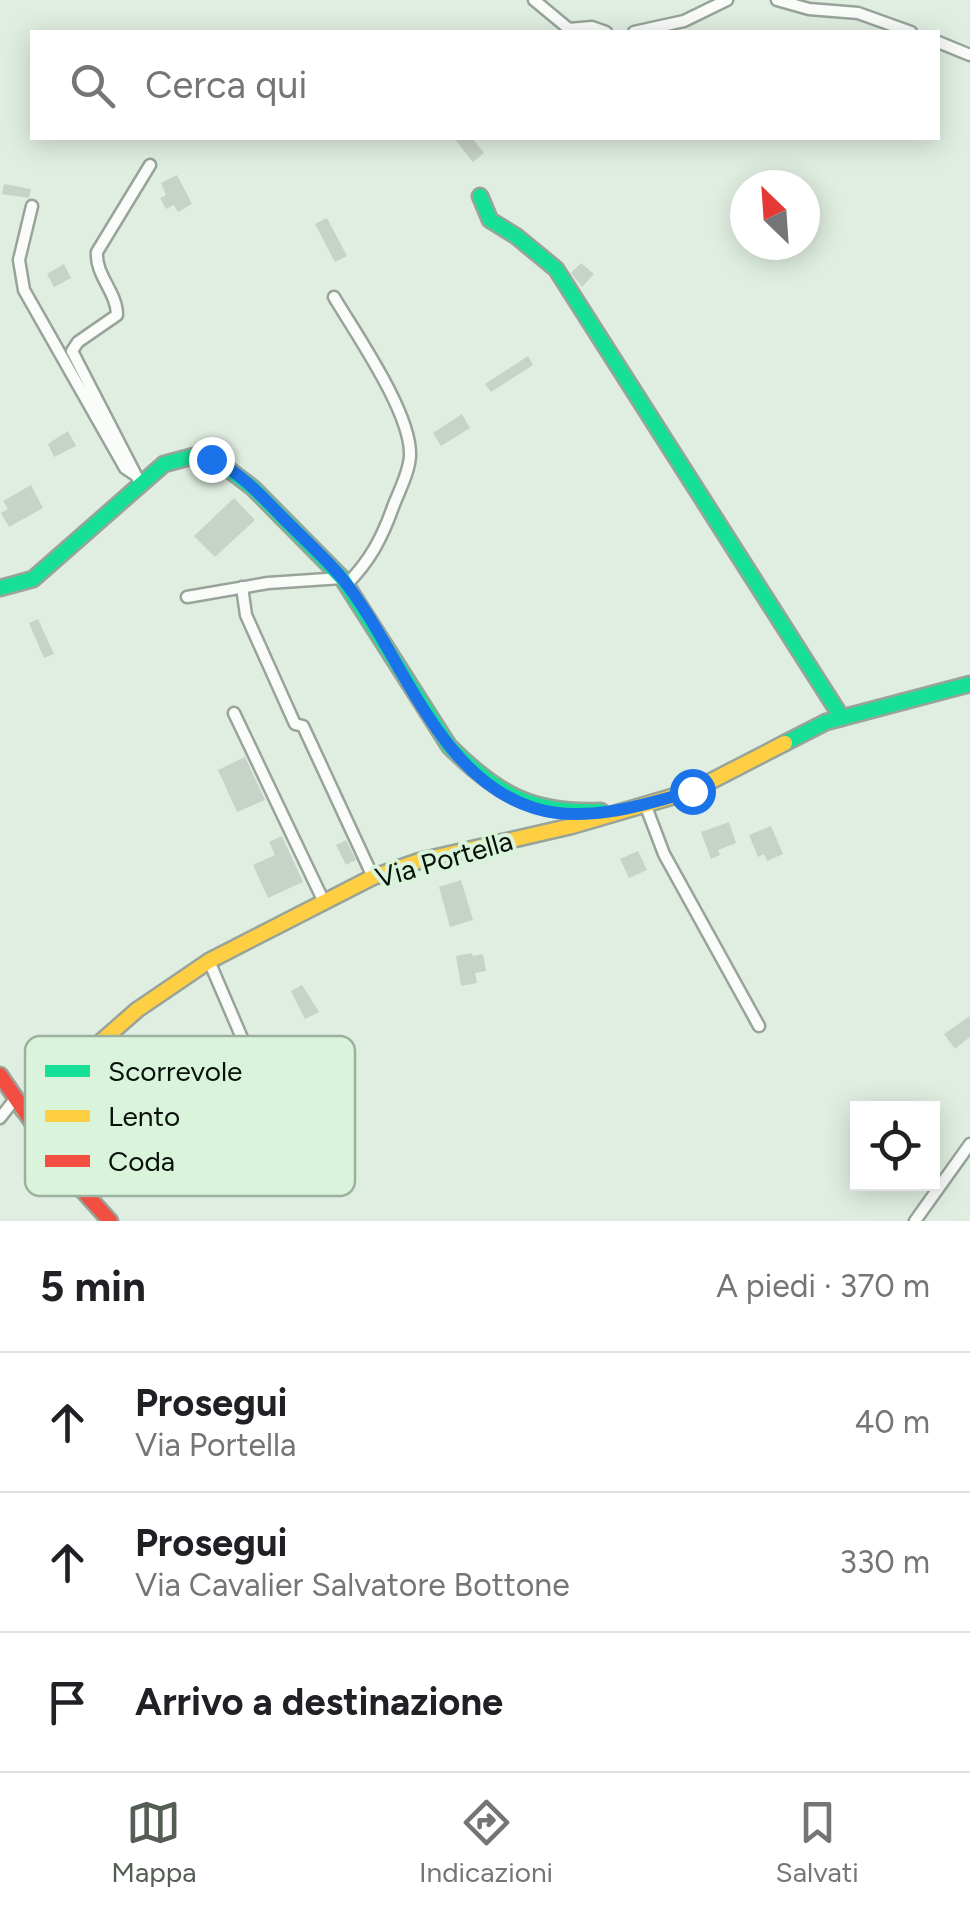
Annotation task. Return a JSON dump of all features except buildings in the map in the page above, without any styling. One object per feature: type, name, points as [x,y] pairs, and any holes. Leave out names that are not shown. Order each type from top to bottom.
[{"type":"street","points":[[534,0],[562,24],[579,30]]},
{"type":"street","points":[[644,30],[684,22],[727,0]]},
{"type":"street","points":[[777,0],[809,9],[858,12],[906,30]]},
{"type":"street","points":[[940,43],[970,54]]},
{"type":"street","points":[[137,478],[72,351],[78,342],[116,314],[117,306],[98,266],[98,252],[150,164]]},
{"type":"street","points":[[480,196],[490,220],[556,269],[842,718]]},
{"type":"street","points":[[32,206],[20,250],[19,272],[24,290],[125,468],[137,478]]},
{"type":"street","points":[[187,597],[242,587],[344,582],[365,566],[382,536],[410,453],[393,398],[334,297]]},
{"type":"street","points":[[0,588],[33,579],[137,478],[172,460],[194,456],[216,460],[253,488],[344,582],[449,746],[492,785],[536,809],[564,812],[638,806],[759,1026]]},
{"type":"street","points":[[242,587],[246,616],[295,724],[303,726],[373,877]]},
{"type":"street","name":"Via Portella","points":[[103,1036],[210,961],[373,877],[420,861],[692,791],[724,778],[826,722],[970,684]]},
{"type":"street","points":[[234,713],[324,902]]},
{"type":"street","points":[[536,809],[538,833]]},
{"type":"street","points":[[210,961],[241,1036]]},
{"type":"street","points":[[0,1075],[9,1107]]},
{"type":"street","points":[[916,1221],[970,1144]]},
{"type":"street","points":[[88,1196],[110,1221]]},
{"type":"traffic: fast","points":[[480,196],[490,220],[556,269],[842,718]]},
{"type":"traffic: fast","points":[[0,588],[33,579],[164,464],[194,456],[216,460],[253,488],[342,578],[449,746],[466,763],[517,798],[555,809],[601,811]]},
{"type":"traffic: fast","points":[[785,743],[826,722],[970,684]]},
{"type":"traffic: slow","points":[[107,1036],[137,1010],[209,961],[373,877],[419,861],[572,826],[692,791],[785,743]]},
{"type":"traffic: jam","points":[[0,1075],[25,1112]]},
{"type":"traffic: jam","points":[[88,1196],[110,1221]]},
{"type":"route","points":[[211,459],[253,488],[342,578],[449,746],[492,785],[536,809],[564,812],[632,808],[692,791]]}]
